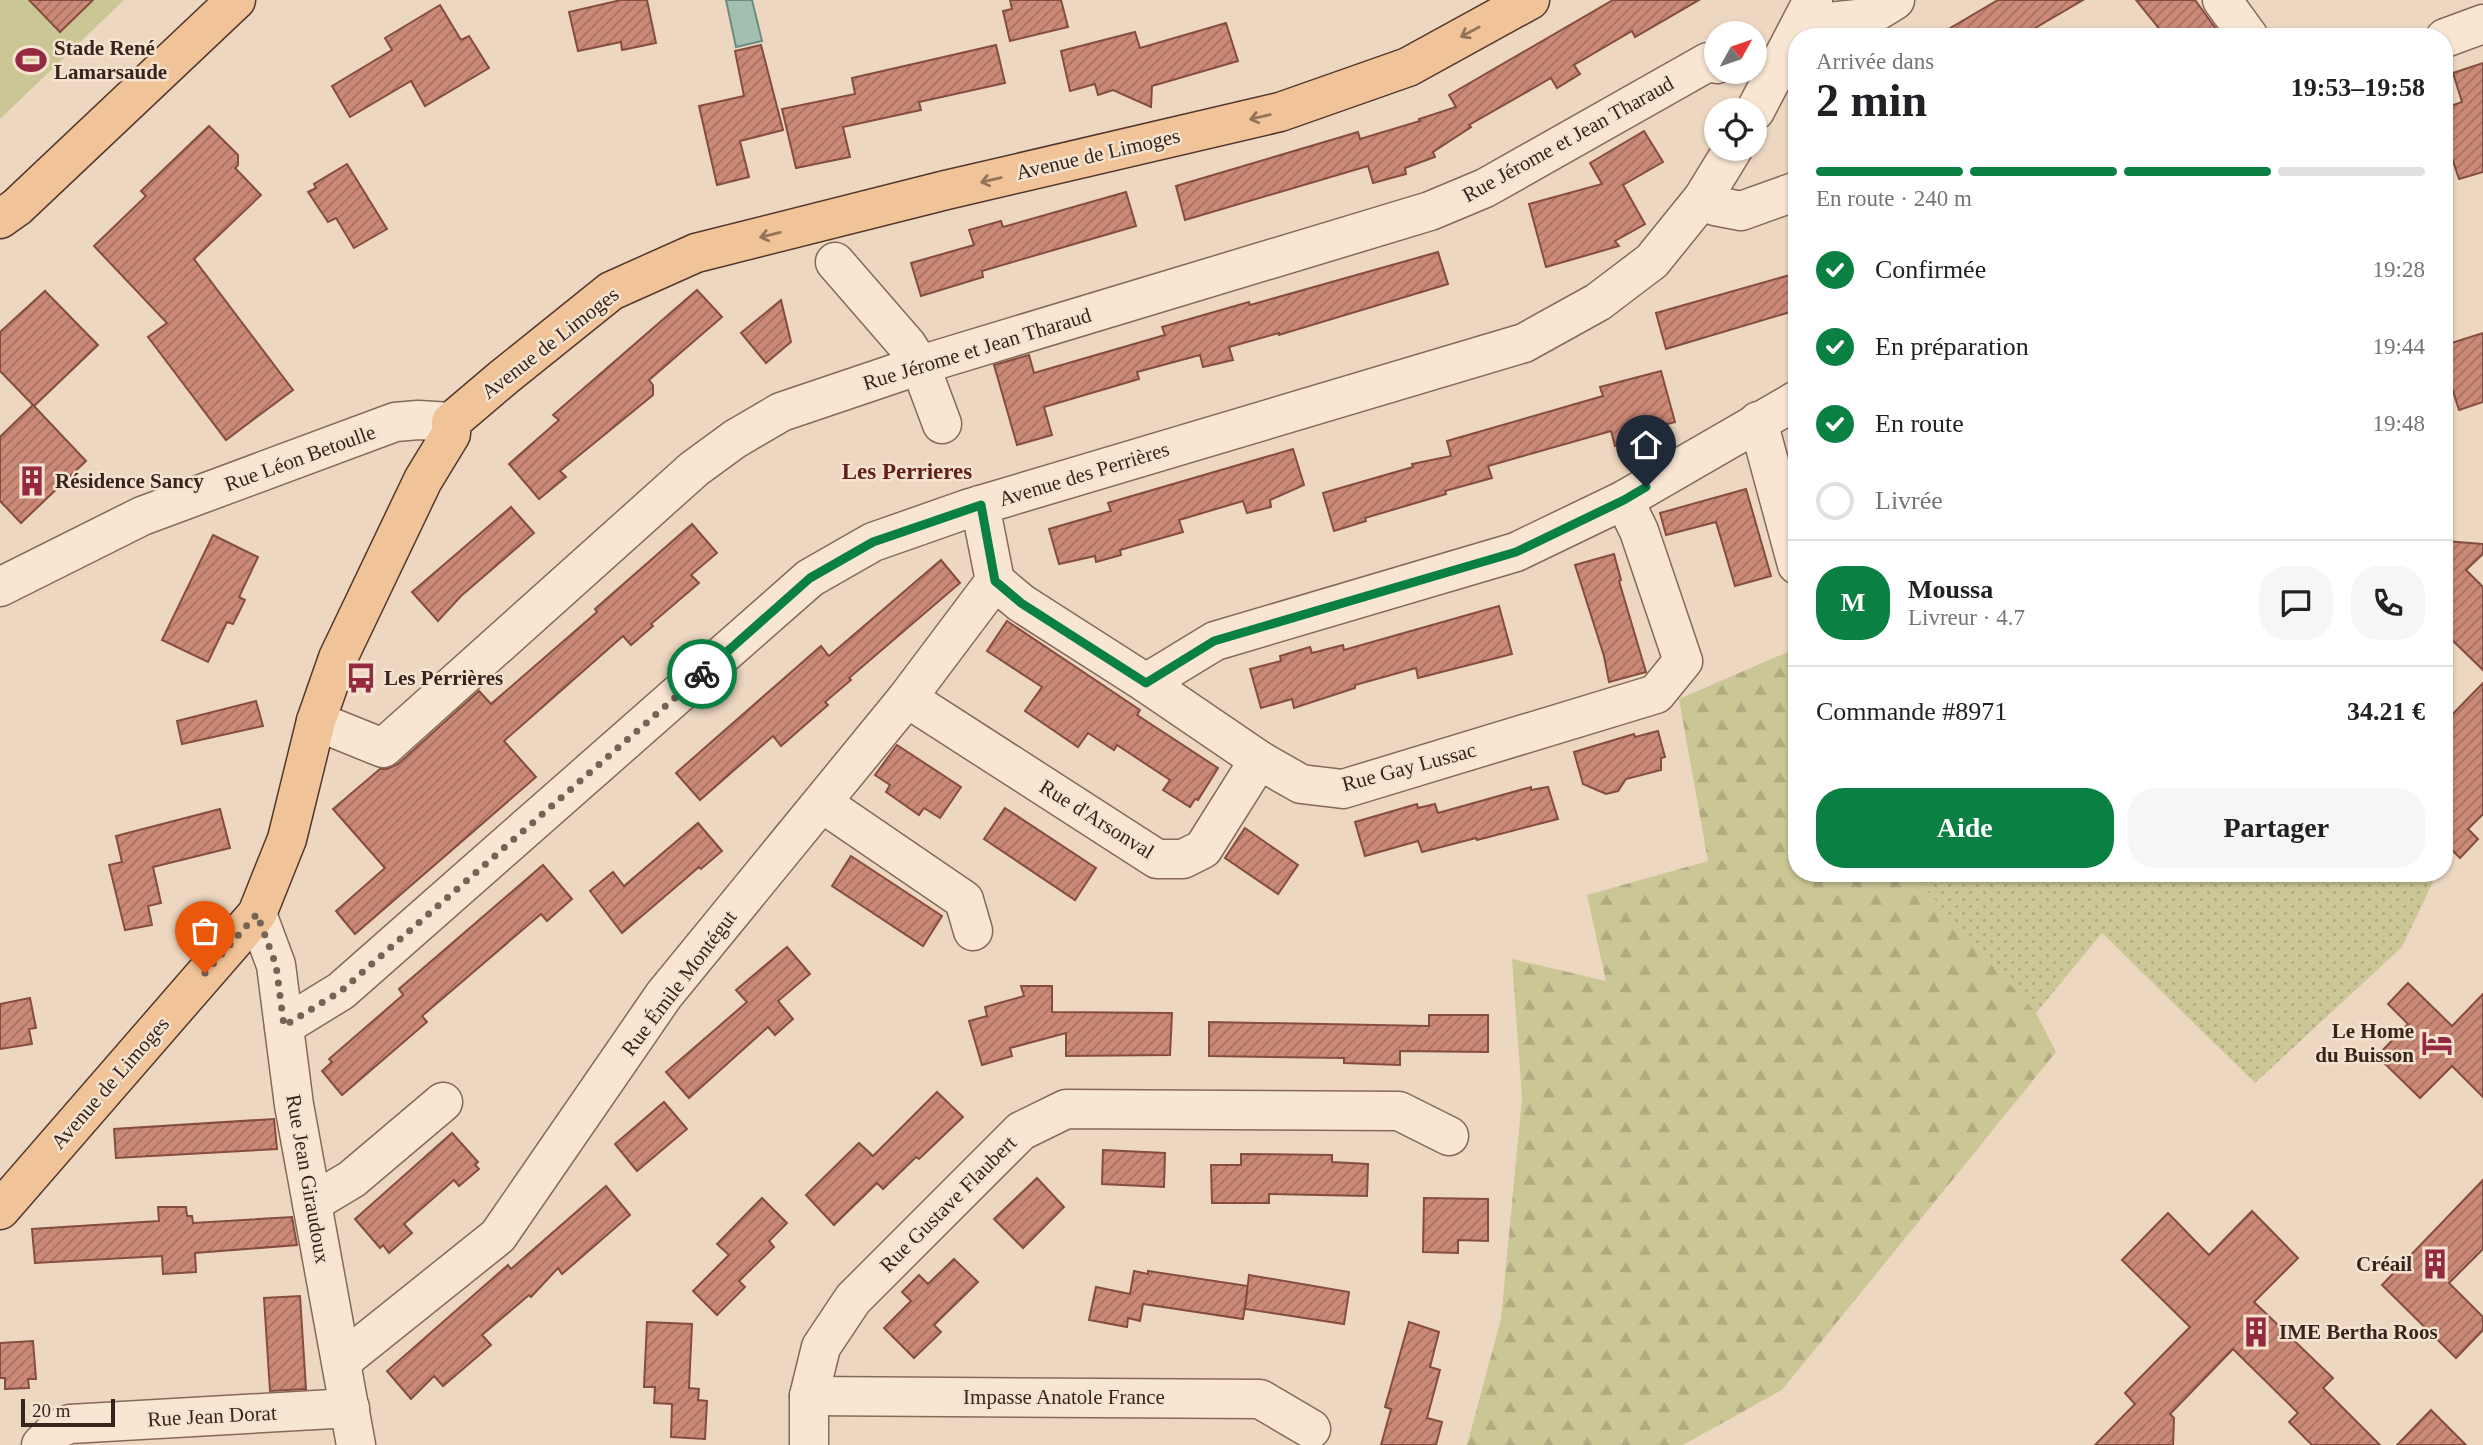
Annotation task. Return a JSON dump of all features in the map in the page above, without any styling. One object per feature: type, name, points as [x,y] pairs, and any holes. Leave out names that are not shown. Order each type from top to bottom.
[{"type":"main road","points":[[6,217],[236,0]]},
{"type":"main road","name":"Avenue de Limoges","points":[[0,1210],[257,914],[287,839],[316,721],[338,658],[423,480],[451,434],[452,422],[611,291],[696,253],[946,190],[1280,112],[1408,66],[1531,0]]},
{"type":"street","points":[[1797,28],[1809,10],[1819,23],[1866,18],[1895,0]]},
{"type":"street","points":[[2222,0],[2242,28]]},
{"type":"street","points":[[2453,35],[2483,24]]},
{"type":"street","points":[[1756,88],[1788,41]]},
{"type":"street","name":"Rue Jérome et Jean Tharaud","points":[[316,721],[383,748],[694,469],[735,439],[781,412],[920,365],[1430,211],[1485,188],[1704,64]]},
{"type":"street","name":"Avenue des Perrières","points":[[284,1026],[341,991],[810,578],[873,542],[981,505],[1524,343],[1598,302],[1652,261],[1703,198],[1726,161]]},
{"type":"street","points":[[1703,198],[1716,206],[1741,211],[1788,194]]},
{"type":"street","points":[[835,262],[920,365],[942,424]]},
{"type":"street","points":[[1146,683],[1214,641],[1516,552],[1624,500],[1788,405]]},
{"type":"street","points":[[1758,421],[1788,532]]},
{"type":"street","name":"Rue Léon Betoulle","points":[[0,587],[142,516],[395,422],[452,422]]},
{"type":"street","name":"Rue Gay Lussac","points":[[995,581],[1021,603],[1259,760],[1301,784],[1343,789],[1656,694],[1683,661],[1639,531],[1624,500]]},
{"type":"street","points":[[981,505],[995,581]]},
{"type":"street","name":"Rue Émile Montégut","points":[[342,1362],[498,1236],[664,995],[907,698],[995,581]]},
{"type":"street","name":"Rue d'Arsonval","points":[[907,698],[1157,859],[1183,859],[1203,849],[1259,760]]},
{"type":"street","points":[[822,803],[964,901],[973,931]]},
{"type":"street","name":"Rue Jean Giraudoux","points":[[257,914],[276,965],[294,1105],[353,1427]]},
{"type":"street","points":[[312,1203],[352,1179],[443,1102]]},
{"type":"street","name":"Rue Gustave Flaubert","points":[[809,1445],[809,1396],[821,1347],[853,1299],[1021,1131],[1066,1109],[1398,1111],[1450,1136]]},
{"type":"street","name":"Impasse Anatole France","points":[[809,1396],[1261,1399],[1311,1429]]},
{"type":"street","name":"Rue Jean Dorat","points":[[41,1445],[57,1429],[70,1424],[353,1427]]},
{"type":"green space","name":"Stade René Lamarsaude","points":[[0,0],[124,0],[0,119]]},
{"type":"green space","points":[[1788,652],[1788,882],[1919,882],[2036,1013],[2056,1052],[1782,1390],[1683,1445],[1467,1445],[1501,1319],[1522,1098],[1512,959],[1606,981],[1587,895],[1708,861],[1679,699]]},
{"type":"green space","points":[[1919,882],[2433,882],[2402,947],[2255,1083],[2102,933],[2036,1013]]},
{"type":"shaded area","points":[[726,0],[752,0],[762,41],[736,47]]},
{"type":"building","points":[[29,0],[93,0],[60,32]]},
{"type":"building","points":[[621,0],[647,0],[656,43],[622,50],[621,42],[578,51],[569,12]]},
{"type":"building","points":[[1010,0],[1061,0],[1068,27],[1010,41],[1003,11],[1012,9]]},
{"type":"building","points":[[1613,0],[1699,0],[1635,37],[1632,31],[1574,65],[1580,74],[1557,88],[1551,78],[1469,125],[1471,127],[1433,152],[1435,157],[1405,168],[1406,174],[1373,183],[1368,166],[1185,220],[1176,186],[1358,132],[1360,139],[1456,107],[1449,95]]},
{"type":"building","points":[[1998,0],[2083,0],[2035,28],[1950,28]]},
{"type":"building","points":[[2136,0],[2195,0],[2215,28],[2159,28]]},
{"type":"building","points":[[440,5],[461,40],[469,36],[489,68],[425,106],[411,81],[350,117],[332,86],[392,50],[385,38]]},
{"type":"building","points":[[1226,23],[1238,61],[1152,86],[1151,107],[1113,90],[1098,95],[1095,84],[1070,91],[1061,51],[1135,32],[1140,48]]},
{"type":"building","points":[[761,45],[783,130],[740,141],[749,177],[717,185],[699,106],[744,96],[735,51]]},
{"type":"building","points":[[996,45],[1005,83],[919,102],[921,110],[843,127],[850,157],[796,168],[782,109],[855,94],[852,78]]},
{"type":"building","points":[[2483,63],[2483,172],[2459,179],[2453,161],[2453,105],[2462,102],[2453,73]]},
{"type":"building","points":[[209,126],[238,155],[238,165],[235,168],[261,195],[194,259],[293,390],[226,440],[148,337],[167,323],[94,246],[146,196],[141,191]]},
{"type":"building","points":[[1644,131],[1663,162],[1623,185],[1645,224],[1615,241],[1619,246],[1546,267],[1529,204],[1602,184],[1590,163]]},
{"type":"building","points":[[347,164],[387,229],[354,248],[336,218],[328,222],[308,192],[316,188],[314,184]]},
{"type":"building","points":[[1126,192],[1136,226],[982,271],[983,277],[921,296],[911,263],[974,245],[969,230],[1001,221],[1003,227]]},
{"type":"building","points":[[1438,252],[1448,284],[1279,335],[1229,347],[1233,360],[1203,367],[1200,355],[1137,372],[1139,379],[1044,407],[1052,435],[1017,445],[994,365],[1029,355],[1034,373],[1165,335],[1162,327]]},
{"type":"building","points":[[1788,276],[1788,313],[1666,349],[1656,313]]},
{"type":"building","points":[[697,290],[722,317],[649,380],[653,385],[653,395],[560,471],[566,477],[539,499],[509,464],[559,420],[553,415]]},
{"type":"building","points":[[45,291],[98,345],[34,406],[0,371],[0,332]]},
{"type":"building","points":[[781,300],[791,342],[766,363],[741,333]]},
{"type":"building","points":[[2483,333],[2483,402],[2459,410],[2453,391],[2453,342]]},
{"type":"building","points":[[1661,371],[1675,422],[1645,430],[1646,437],[1615,446],[1611,431],[1488,466],[1492,478],[1445,491],[1446,494],[1365,518],[1366,521],[1334,531],[1323,493],[1413,467],[1412,464],[1451,456],[1447,441],[1603,396],[1600,387]]},
{"type":"building","name":"Résidence Sancy","points":[[33,405],[86,461],[21,523],[0,501],[0,437]]},
{"type":"building","points":[[1293,449],[1304,485],[1270,500],[1271,507],[1247,513],[1243,501],[1179,520],[1183,532],[1120,550],[1121,555],[1096,562],[1095,556],[1059,564],[1049,529],[1111,511],[1108,503]]},
{"type":"building","points":[[1746,489],[1771,576],[1735,586],[1716,522],[1666,535],[1660,513]]},
{"type":"building","points":[[511,507],[534,533],[461,596],[438,621],[412,592]]},
{"type":"building","points":[[692,524],[717,553],[691,575],[699,583],[631,645],[623,636],[504,741],[536,777],[355,934],[336,911],[385,868],[333,809],[380,769],[398,764],[479,691],[491,704],[597,612],[595,609]]},
{"type":"building","points":[[213,535],[258,557],[239,597],[245,600],[233,624],[227,622],[208,662],[162,640]]},
{"type":"building","points":[[2453,542],[2483,544],[2483,554],[2466,570],[2483,587],[2483,670],[2453,641]]},
{"type":"building","points":[[1614,554],[1621,580],[1619,581],[1646,672],[1609,682],[1604,656],[1575,565]]},
{"type":"building","points":[[941,560],[960,583],[849,678],[851,680],[825,702],[828,705],[781,746],[773,736],[700,800],[676,773],[821,646],[829,656]]},
{"type":"building","points":[[1499,606],[1512,654],[1418,678],[1416,668],[1355,685],[1355,688],[1294,708],[1292,699],[1261,708],[1250,669],[1281,661],[1280,656],[1310,647],[1312,653],[1343,645],[1344,650]]},
{"type":"building","points":[[1007,621],[1140,710],[1137,715],[1218,768],[1198,800],[1195,799],[1190,807],[1163,790],[1170,780],[1117,745],[1114,750],[1088,733],[1078,747],[1025,711],[1042,687],[987,651]]},
{"type":"building","points":[[2483,683],[2483,814],[2468,829],[2478,839],[2460,858],[2453,851],[2453,714]]},
{"type":"building","points":[[256,701],[263,726],[182,744],[177,721]]},
{"type":"building","points":[[1658,731],[1665,757],[1661,758],[1661,770],[1626,779],[1618,791],[1606,794],[1583,784],[1574,752],[1634,734],[1635,737]]},
{"type":"building","points":[[897,745],[961,787],[940,818],[924,808],[919,815],[886,792],[890,785],[875,775]]},
{"type":"building","points":[[1531,787],[1531,790],[1548,787],[1558,819],[1422,852],[1418,841],[1365,856],[1355,822],[1417,804],[1418,808],[1435,804],[1438,813]]},
{"type":"building","points":[[1005,808],[1096,868],[1075,900],[984,839]]},
{"type":"building","points":[[220,809],[230,848],[153,867],[161,903],[148,906],[152,925],[125,930],[109,865],[122,862],[116,836]]},
{"type":"building","points":[[698,823],[722,851],[701,869],[699,867],[622,933],[590,891],[613,872],[624,886]]},
{"type":"building","points":[[1245,828],[1298,865],[1278,894],[1225,858]]},
{"type":"building","points":[[851,856],[942,916],[923,946],[832,886]]},
{"type":"building","points":[[543,865],[572,899],[547,921],[541,914],[422,1016],[427,1022],[342,1095],[322,1071],[332,1062],[329,1059],[403,995],[399,989]]},
{"type":"building","points":[[787,947],[810,974],[778,1001],[793,1019],[775,1035],[768,1027],[689,1098],[666,1072],[747,1002],[736,990]]},
{"type":"building","name":"Le Home du Buisson","points":[[2408,983],[2452,1026],[2483,994],[2483,1097],[2452,1066],[2420,1098],[2377,1056],[2408,1024],[2388,1004]]},
{"type":"building","points":[[1021,986],[1052,986],[1052,1012],[1172,1013],[1170,1055],[1066,1056],[1066,1033],[1010,1048],[1012,1056],[982,1065],[969,1021],[987,1016],[985,1007],[1024,996]]},
{"type":"building","points":[[30,998],[36,1028],[29,1029],[32,1044],[0,1049],[0,1004]]},
{"type":"building","points":[[1429,1015],[1488,1015],[1488,1052],[1400,1051],[1400,1065],[1344,1063],[1344,1058],[1209,1056],[1209,1022],[1429,1026]]},
{"type":"building","points":[[937,1092],[963,1117],[883,1189],[877,1183],[834,1225],[806,1195],[859,1143],[873,1156]]},
{"type":"building","points":[[664,1102],[687,1129],[637,1171],[615,1144]]},
{"type":"building","points":[[274,1119],[277,1149],[116,1158],[114,1129]]},
{"type":"building","points":[[452,1133],[478,1162],[475,1165],[479,1169],[459,1186],[454,1180],[404,1224],[412,1233],[389,1253],[383,1245],[380,1248],[355,1219]]},
{"type":"building","points":[[1103,1150],[1165,1153],[1164,1187],[1102,1184]]},
{"type":"building","points":[[1241,1154],[1332,1155],[1332,1162],[1368,1164],[1367,1196],[1269,1194],[1269,1203],[1212,1203],[1211,1165],[1241,1165]]},
{"type":"building","points":[[1037,1178],[1064,1207],[1023,1248],[994,1219]]},
{"type":"building","name":"Créail","points":[[2483,1180],[2483,1249],[2449,1283],[2483,1317],[2483,1330],[2456,1358],[2382,1285]]},
{"type":"building","points":[[606,1186],[630,1215],[562,1274],[558,1268],[531,1297],[529,1295],[482,1335],[491,1345],[443,1386],[434,1376],[411,1399],[387,1371],[508,1265],[511,1269]]},
{"type":"building","points":[[762,1198],[787,1223],[769,1241],[774,1247],[739,1281],[745,1287],[717,1315],[693,1291],[729,1255],[717,1244]]},
{"type":"building","points":[[1424,1198],[1488,1199],[1488,1241],[1458,1240],[1458,1253],[1423,1252]]},
{"type":"building","points":[[158,1207],[186,1207],[187,1216],[192,1216],[193,1223],[292,1217],[297,1245],[195,1253],[196,1272],[163,1274],[162,1256],[35,1263],[32,1229],[159,1221]]},
{"type":"building","name":"IME Bertha Roos","points":[[2252,1211],[2298,1258],[2254,1302],[2333,1378],[2323,1388],[2380,1445],[2312,1445],[2289,1422],[2298,1413],[2233,1349],[2170,1414],[2174,1418],[2173,1445],[2095,1445],[2135,1404],[2125,1393],[2190,1327],[2122,1260],[2168,1213],[2209,1255]]},
{"type":"building","points":[[954,1259],[978,1282],[934,1325],[941,1332],[914,1358],[884,1328],[911,1301],[902,1292],[919,1275],[928,1284]]},
{"type":"building","points":[[1134,1271],[1248,1286],[1243,1319],[1143,1304],[1140,1321],[1128,1318],[1127,1327],[1089,1320],[1096,1287],[1130,1294]]},
{"type":"building","points":[[1249,1275],[1349,1292],[1344,1324],[1245,1309]]},
{"type":"building","points":[[300,1296],[306,1389],[270,1391],[264,1298]]},
{"type":"building","points":[[647,1322],[692,1324],[689,1388],[699,1389],[698,1400],[707,1401],[705,1439],[671,1437],[672,1404],[654,1403],[655,1387],[644,1387]]},
{"type":"building","points":[[1409,1322],[1439,1332],[1430,1367],[1440,1370],[1427,1418],[1442,1422],[1436,1445],[1381,1445],[1391,1409],[1385,1407]]},
{"type":"building","points":[[33,1341],[36,1379],[28,1379],[29,1388],[5,1389],[5,1378],[0,1378],[0,1343]]},
{"type":"building","points":[[2431,1410],[2466,1445],[2397,1445]]},
{"type":"way so far","points":[[205,973],[257,914],[276,965],[284,1026],[341,991],[702,674]]},
{"type":"place","name":"Stade René Lamarsaude","points":[[31,60]]},
{"type":"place","name":"Résidence Sancy","points":[[32,481]]},
{"type":"place","name":"Les Perrières","points":[[361,678]]},
{"type":"place","name":"Le Home du Buisson","points":[[2437,1043]]},
{"type":"place","name":"Créail","points":[[2435,1264]]},
{"type":"place","name":"IME Bertha Roos","points":[[2256,1332]]},
{"type":"district","name":"Les Perrieres","points":[[907,471]]},
{"type":"route","points":[[702,674],[810,578],[873,542],[981,505],[995,581],[1021,603],[1146,683],[1214,641],[1516,552],[1646,487]]}]
